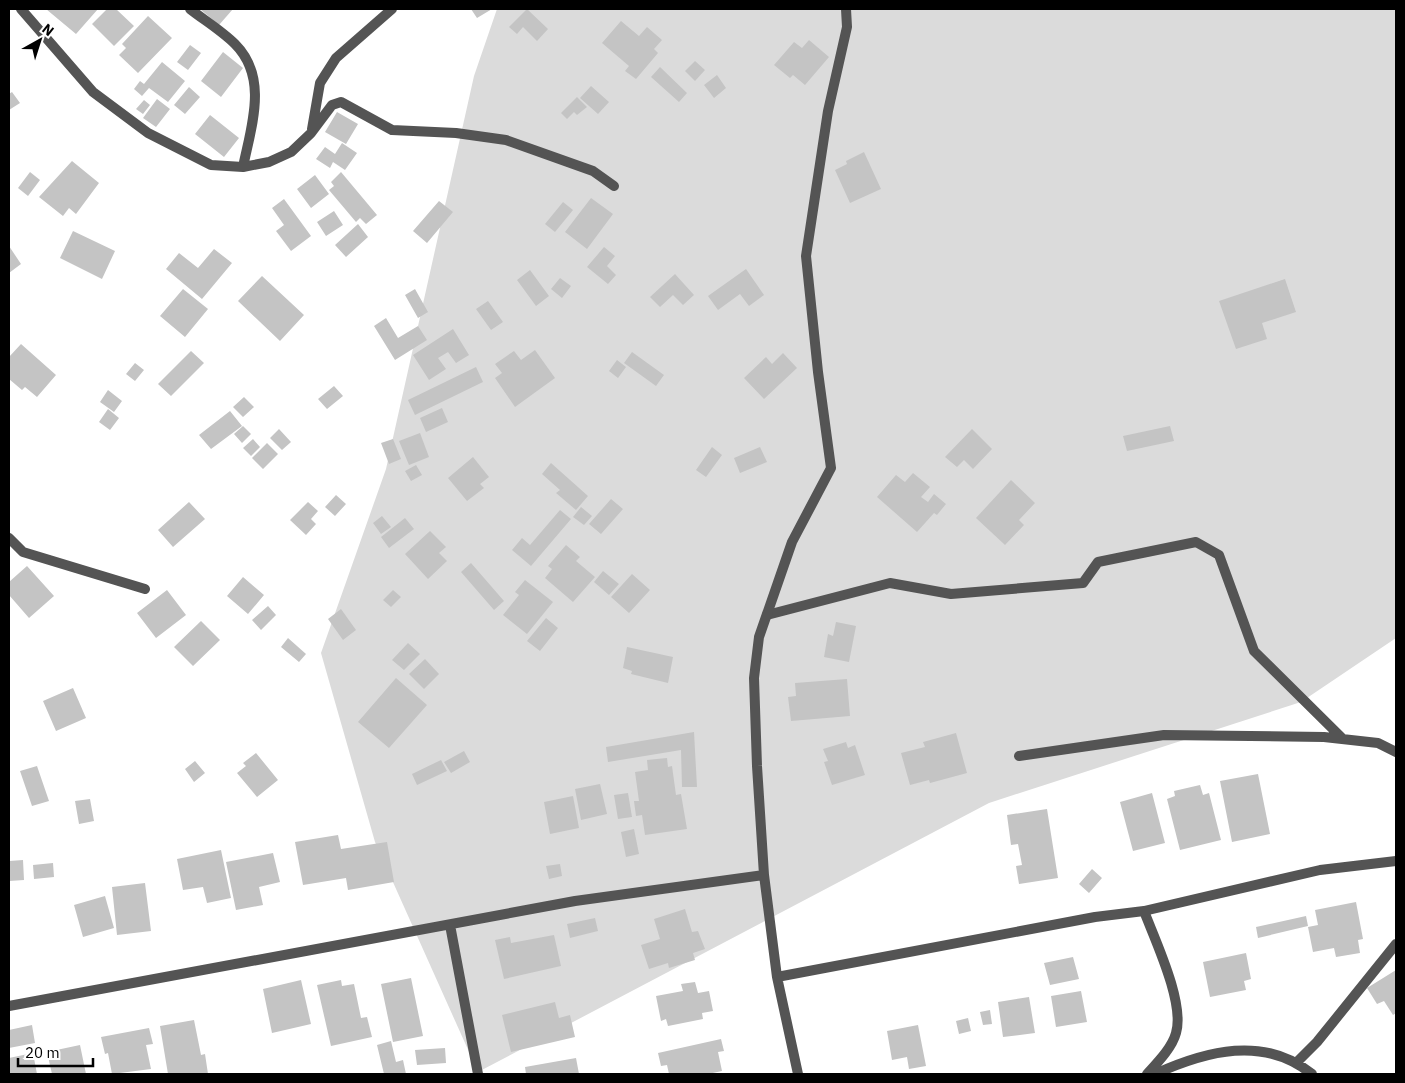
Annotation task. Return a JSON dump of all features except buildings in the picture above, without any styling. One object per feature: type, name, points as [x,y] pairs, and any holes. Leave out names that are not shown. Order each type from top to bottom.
[{"type":"street","points":[[21,9],[93,92],[148,133],[211,165],[243,168],[269,162],[291,152],[311,133],[332,105],[341,102],[392,130],[456,132],[506,140],[592,171],[614,186]]},
{"type":"street","points":[[190,9],[236,45],[250,66],[256,89],[255,111],[243,168]]},
{"type":"street","points":[[311,133],[320,83],[336,58],[392,9]]},
{"type":"street","points":[[798,1074],[777,977],[764,875],[754,678],[759,637],[792,542],[831,468],[818,372],[806,256],[828,111],[847,27],[846,9]]},
{"type":"street","points":[[9,538],[24,552],[145,589]]},
{"type":"street","points":[[767,615],[890,583],[951,594],[1083,583],[1098,562],[1196,542],[1219,555],[1254,651],[1343,739]]},
{"type":"street","points":[[1019,756],[1164,734],[1232,734],[1343,739],[1378,743],[1396,752]]},
{"type":"street","points":[[777,977],[1095,917],[1144,910],[1320,870],[1396,860]]},
{"type":"street","points":[[9,1006],[575,901],[764,875]]},
{"type":"street","points":[[1144,910],[1178,1007],[1176,1033],[1163,1056],[1147,1074]]},
{"type":"street","points":[[450,925],[478,1074]]},
{"type":"street","points":[[1297,1062],[1324,1035],[1396,944]]},
{"type":"street","points":[[1155,1074],[1202,1057],[1234,1051],[1254,1050],[1280,1054],[1297,1062],[1312,1074]]},
{"type":"shaded area","points":[[497,9],[1396,9],[1396,638],[1301,702],[989,803],[478,1072],[375,842],[321,653],[386,469],[474,76]]}]
